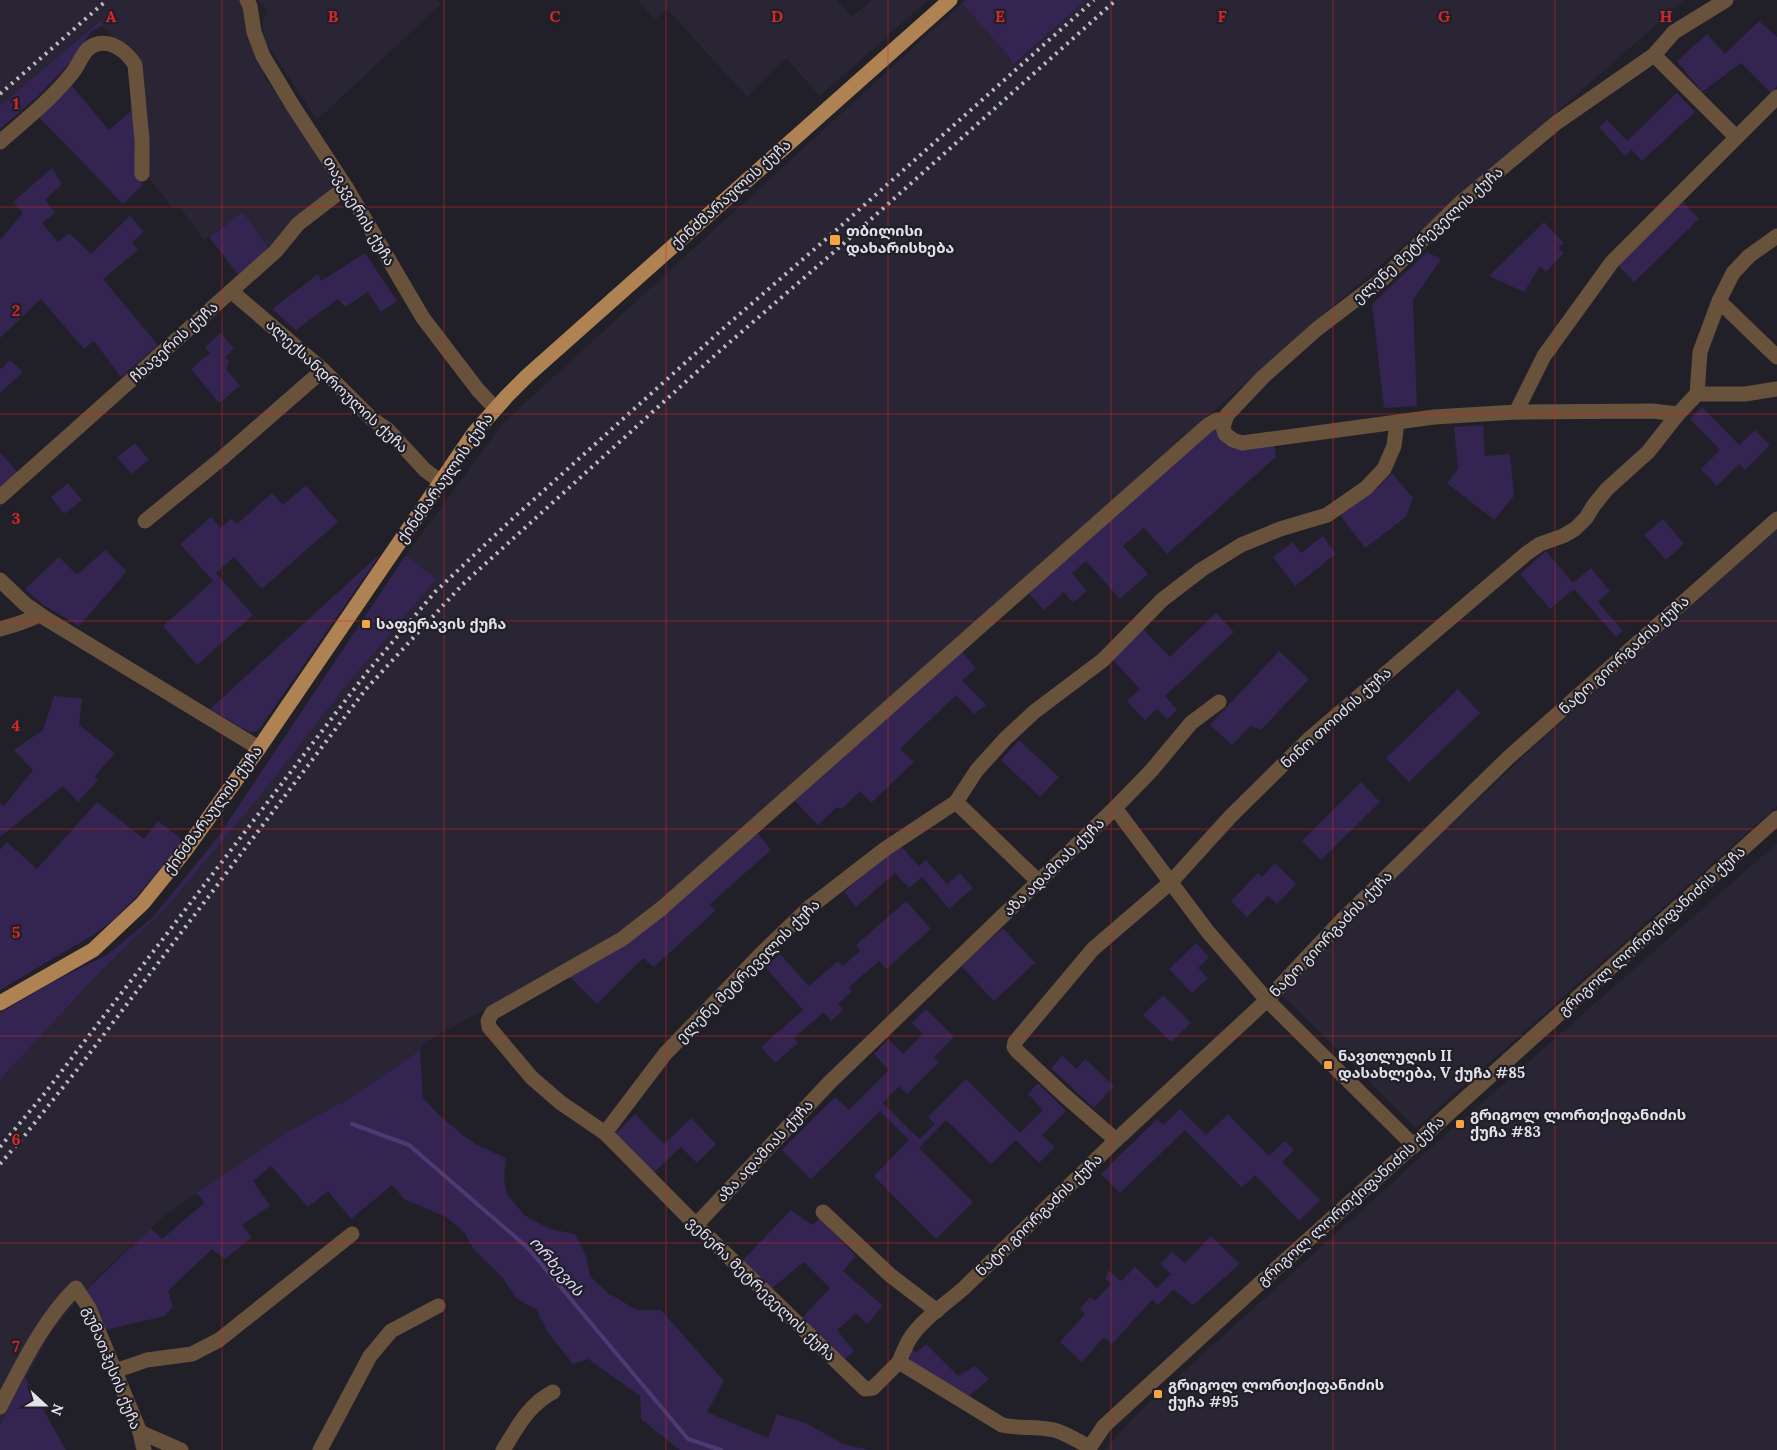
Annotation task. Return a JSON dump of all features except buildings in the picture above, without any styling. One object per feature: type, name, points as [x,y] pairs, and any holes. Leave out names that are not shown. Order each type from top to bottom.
[{"type":"main road","name":"ქინძმარაულის ქუჩა","points":[[0,1003],[93,950],[143,903],[184,852],[259,748],[474,434],[495,408],[527,376],[950,0]]},
{"type":"street","name":"თავკვერის ქუჩა","points":[[247,0],[250,6],[254,32],[263,56],[293,106],[346,187],[424,318],[478,390],[495,408]]},
{"type":"street","name":"ელენე მეტრეველის ქუჩა","points":[[1225,420],[1227,415],[1264,377],[1317,329],[1384,278],[1459,204],[1556,124],[1654,55],[1674,32],[1726,0]]},
{"type":"street","points":[[0,142],[57,90],[73,73],[84,53],[90,47],[99,44],[113,46],[124,50],[135,65],[142,140],[142,174]]},
{"type":"street","points":[[1654,55],[1736,137]]},
{"type":"street","points":[[1516,412],[1544,356],[1612,262],[1777,97]]},
{"type":"street","name":"ჩხავერის ქუჩა","points":[[0,498],[276,251],[298,224],[346,187]]},
{"type":"street","points":[[1777,236],[1749,256],[1734,274],[1719,301],[1700,352],[1696,394],[1745,394],[1777,389]]},
{"type":"street","name":"ალექსანდროულის ქუჩა","points":[[231,291],[323,370],[372,419],[388,430],[425,470],[441,482]]},
{"type":"street","points":[[1719,301],[1777,357]]},
{"type":"street","points":[[145,521],[222,458],[323,370]]},
{"type":"street","name":"ნინო თოიძის ქუჩა","points":[[1116,1140],[1016,1051],[1014,1047],[1015,1042],[1093,949],[1171,882],[1230,817],[1309,738],[1527,553],[1540,544],[1563,536],[1575,529],[1586,518],[1607,489],[1648,452],[1696,394]]},
{"type":"street","points":[[1225,420],[1223,427],[1225,434],[1233,440],[1242,443],[1434,417],[1516,412],[1652,411],[1678,414]]},
{"type":"street","name":"ვენერა მეტრეველის ქუჩა","points":[[899,1362],[873,1388],[864,1389],[605,1133],[561,1103],[532,1078],[489,1027],[488,1021],[492,1014],[500,1009],[622,939],[662,908],[1208,425],[1217,420],[1225,420]]},
{"type":"street","name":"ელენე მეტრეველის ქუჩა","points":[[605,1133],[665,1054],[810,907],[885,849],[956,802],[977,770],[1005,739],[1034,712],[1103,660],[1162,600],[1193,576],[1242,545],[1280,529],[1327,515],[1366,488],[1384,469],[1394,446],[1397,422]]},
{"type":"street","name":"ნატო გიორგაძის ქუჩა","points":[[899,1362],[909,1340],[937,1310],[964,1288],[1116,1140],[1267,1000],[1344,918],[1509,757],[1777,519]]},
{"type":"street","points":[[0,580],[25,604],[40,614],[259,748]]},
{"type":"street","points":[[0,629],[40,614]]},
{"type":"street","points":[[1115,808],[1151,771],[1191,723],[1219,702]]},
{"type":"street","points":[[956,802],[1039,882]]},
{"type":"street","name":"აზა ადამიას ქუჩა","points":[[696,1225],[830,1083],[1115,808],[1208,932],[1267,1000],[1414,1146]]},
{"type":"street","name":"გრიგოლ ლორთქიფანიძის ქუჩა","points":[[1089,1449],[1104,1426],[1777,818]]},
{"type":"street","points":[[823,1212],[890,1275],[937,1310]]},
{"type":"street","points":[[115,1371],[147,1360],[192,1354],[219,1340],[352,1234]]},
{"type":"street","name":"გუმათჰესის ქუჩა","points":[[0,1407],[48,1323],[76,1288],[89,1308],[140,1432],[144,1450]]},
{"type":"street","points":[[320,1450],[370,1356],[391,1331],[438,1306]]},
{"type":"street","points":[[899,1362],[1002,1425],[1017,1428],[1043,1428],[1056,1431],[1089,1449]]},
{"type":"street","points":[[503,1450],[528,1411],[545,1396],[553,1392]]},
{"type":"street","points":[[140,1432],[181,1450]]},
{"type":"shaded area","points":[[0,0],[242,0],[266,79],[341,187],[270,250],[243,212],[204,240],[179,206],[174,209],[150,180],[146,168],[143,67],[136,51],[115,38],[102,26],[102,18],[0,106]]},
{"type":"shaded area","points":[[258,0],[437,0],[441,4],[317,120],[265,41],[263,20],[268,11]]},
{"type":"shaded area","points":[[638,0],[837,0],[852,17],[872,0],[928,0],[820,96],[786,58],[747,97],[667,9],[655,20]]},
{"type":"shaded area","points":[[965,0],[1086,0],[1013,65],[1009,57],[962,3]]},
{"type":"shaded area","name":"თბილისი დახარისხება","points":[[1086,0],[1685,0],[1203,420],[646,914],[591,951],[541,980],[425,1042],[420,1050],[350,1098],[287,1132],[164,1216],[92,1282],[51,1333],[0,1425],[0,1080],[97,975],[171,902],[262,794],[346,686],[435,579],[406,555],[503,423],[962,3],[1014,65]]},
{"type":"shaded area","points":[[103,18],[102,26],[91,32],[73,60],[37,97],[0,129],[0,106]]},
{"type":"shaded area","points":[[1759,21],[1777,37],[1777,86],[1771,93],[1741,63],[1702,92],[1677,61],[1707,34],[1725,54]]},
{"type":"shaded area","points":[[71,85],[109,130],[136,107],[135,160],[136,170],[143,185],[123,204],[39,117]]},
{"type":"shaded area","points":[[1677,93],[1695,112],[1642,161],[1632,150],[1625,156],[1599,127],[1607,120],[1627,141]]},
{"type":"shaded area","points":[[52,168],[62,184],[45,200],[55,213],[42,223],[58,242],[69,233],[91,254],[130,216],[144,232],[132,242],[138,250],[103,279],[158,345],[121,377],[94,341],[84,349],[41,299],[0,338],[0,240],[23,213],[13,202]]},
{"type":"shaded area","points":[[1683,202],[1699,219],[1634,282],[1618,265]]},
{"type":"shaded area","points":[[243,212],[270,250],[240,277],[209,237]]},
{"type":"shaded area","points":[[1544,222],[1564,243],[1558,248],[1564,253],[1546,272],[1540,266],[1524,292],[1489,276]]},
{"type":"shaded area","points":[[1427,252],[1441,259],[1413,300],[1417,406],[1384,408],[1372,304]]},
{"type":"shaded area","points":[[365,253],[397,301],[381,312],[368,292],[345,307],[338,299],[296,330],[272,309],[318,274],[321,281]]},
{"type":"shaded area","points":[[221,333],[234,349],[225,357],[229,362],[226,369],[240,386],[219,403],[191,369],[210,353],[205,347]]},
{"type":"shaded area","points":[[10,360],[23,372],[0,393],[0,369]]},
{"type":"shaded area","points":[[1702,407],[1739,445],[1755,430],[1770,445],[1745,470],[1739,464],[1717,486],[1701,469],[1720,450],[1690,419]]},
{"type":"shaded area","points":[[1483,425],[1485,456],[1510,454],[1514,496],[1494,520],[1447,483],[1458,469],[1454,427]]},
{"type":"shaded area","points":[[1217,428],[1224,443],[1231,447],[1248,448],[1274,444],[1276,457],[1167,554],[1144,528],[1123,546],[1148,574],[1120,599],[1086,561],[1072,573],[1087,591],[1073,603],[1064,592],[1044,610],[1028,592],[1209,429]]},
{"type":"shaded area","points":[[135,443],[149,460],[131,474],[117,457]]},
{"type":"shaded area","points":[[0,452],[19,474],[0,490]]},
{"type":"shaded area","points":[[1392,473],[1413,498],[1406,517],[1365,548],[1340,515],[1345,508],[1380,486]]},
{"type":"shaded area","points":[[68,483],[82,500],[64,514],[51,497]]},
{"type":"shaded area","points":[[306,485],[338,522],[262,589],[234,557],[216,573],[253,615],[197,665],[163,626],[213,581],[180,544],[211,517],[221,528],[232,518],[237,524],[272,493],[283,505]]},
{"type":"shaded area","points":[[1663,519],[1684,544],[1666,560],[1644,535]]},
{"type":"shaded area","points":[[1777,529],[1777,806],[1416,1128],[1282,995],[1357,914],[1529,751]]},
{"type":"shaded area","points":[[1323,536],[1336,554],[1295,586],[1273,557],[1293,542],[1301,553]]},
{"type":"shaded area","points":[[105,550],[127,571],[79,626],[45,606],[25,589],[59,557],[77,575]]},
{"type":"shaded area","points":[[1546,551],[1573,583],[1591,568],[1610,591],[1598,602],[1623,631],[1616,637],[1574,589],[1550,609],[1520,574]]},
{"type":"shaded area","points":[[381,553],[258,731],[249,732],[210,709]]},
{"type":"shaded area","points":[[406,555],[436,579],[346,686],[262,794],[171,902],[97,975],[0,1080],[0,1013],[56,980],[107,955],[153,917],[218,837]]},
{"type":"shaded area","points":[[1216,613],[1234,632],[1165,696],[1177,710],[1167,719],[1157,709],[1145,720],[1127,701],[1140,689],[1112,659],[1143,629],[1170,657]]},
{"type":"shaded area","points":[[961,650],[976,669],[962,680],[986,705],[974,714],[956,695],[900,749],[914,762],[871,803],[860,791],[842,809],[837,807],[818,825],[793,799]]},
{"type":"shaded area","points":[[1279,651],[1309,679],[1261,730],[1250,726],[1232,745],[1210,725]]},
{"type":"shaded area","points":[[1458,689],[1480,713],[1409,782],[1386,758]]},
{"type":"shaded area","points":[[54,696],[82,698],[79,725],[115,753],[95,776],[98,780],[78,802],[63,786],[0,837],[0,803],[4,806],[33,770],[14,750],[43,730]]},
{"type":"shaded area","points":[[1019,740],[1059,777],[1040,797],[1001,760]]},
{"type":"shaded area","points":[[1361,782],[1380,802],[1321,860],[1302,841]]},
{"type":"shaded area","points":[[97,802],[144,839],[158,821],[184,841],[137,896],[112,921],[93,935],[0,990],[0,850],[7,842],[37,869]]},
{"type":"shaded area","points":[[757,832],[771,850],[710,904],[715,911],[654,967],[643,958],[597,1004],[569,976]]},
{"type":"shaded area","points":[[1777,843],[1777,1450],[1104,1450],[1140,1411],[1427,1151]]},
{"type":"shaded area","points":[[899,844],[919,866],[926,860],[947,884],[960,873],[973,888],[949,909],[922,877],[909,888],[895,873],[856,907],[844,892]]},
{"type":"shaded area","points":[[1275,863],[1296,884],[1277,904],[1268,896],[1247,917],[1231,901],[1258,873],[1262,877]]},
{"type":"shaded area","points":[[906,901],[931,929],[886,969],[879,961],[849,987],[852,991],[838,1004],[843,1010],[831,1021],[824,1012],[794,1038],[798,1043],[775,1063],[761,1047],[803,1010],[765,967],[780,954],[809,986],[838,961],[843,966],[860,951],[856,945]]},
{"type":"shaded area","points":[[1003,928],[1035,963],[994,1001],[961,966]]},
{"type":"shaded area","points":[[1196,943],[1209,957],[1198,968],[1208,978],[1192,993],[1169,969]]},
{"type":"shaded area","points":[[1163,995],[1191,1023],[1171,1042],[1143,1015]]},
{"type":"shaded area","points":[[926,1009],[954,1037],[934,1057],[939,1062],[907,1094],[899,1086],[883,1103],[919,1139],[935,1124],[928,1117],[966,1079],[1020,1133],[1043,1110],[1028,1094],[1038,1083],[1066,1111],[1042,1135],[1055,1147],[1039,1163],[1016,1140],[991,1164],[946,1120],[919,1148],[973,1202],[936,1239],[874,1176],[909,1140],[880,1111],[811,1179],[782,1150],[835,1097],[849,1110],[889,1070],[874,1054],[888,1039],[903,1054],[923,1034],[912,1023]]},
{"type":"shaded area","points":[[420,1050],[423,1098],[459,1132],[477,1145],[506,1158],[504,1179],[507,1194],[524,1215],[550,1229],[575,1234],[586,1255],[590,1276],[608,1293],[637,1310],[661,1310],[724,1381],[707,1412],[768,1438],[777,1414],[806,1423],[843,1444],[870,1450],[680,1450],[641,1419],[640,1396],[588,1359],[573,1364],[548,1333],[536,1309],[517,1299],[502,1277],[474,1250],[464,1232],[446,1217],[404,1199],[392,1185],[351,1219],[328,1191],[308,1207],[271,1166],[253,1181],[270,1206],[242,1225],[252,1237],[225,1259],[212,1249],[168,1291],[173,1307],[165,1316],[105,1330],[85,1291],[151,1228],[162,1239],[204,1203],[197,1193],[287,1132],[350,1098]]},
{"type":"shaded area","points":[[1062,1056],[1077,1069],[1085,1059],[1114,1086],[1094,1108],[1051,1068]]},
{"type":"shaded area","points":[[1180,1109],[1206,1135],[1228,1114],[1269,1156],[1285,1141],[1294,1150],[1282,1162],[1320,1200],[1299,1221],[1255,1175],[1242,1188],[1185,1130],[1120,1193],[1101,1174],[1157,1119],[1163,1125]]},
{"type":"shaded area","points":[[635,1114],[664,1144],[691,1118],[716,1144],[697,1163],[681,1147],[653,1173],[615,1134]]},
{"type":"shaded area","points":[[791,1210],[812,1225],[820,1218],[856,1256],[843,1271],[883,1306],[867,1324],[856,1313],[837,1330],[854,1351],[844,1360],[802,1318],[830,1288],[804,1262],[771,1289],[742,1261]]},
{"type":"shaded area","points":[[1211,1236],[1240,1264],[1193,1305],[1173,1289],[1158,1305],[1152,1300],[1112,1344],[1104,1337],[1082,1362],[1060,1342],[1085,1314],[1080,1309],[1090,1297],[1095,1301],[1111,1284],[1105,1279],[1108,1270],[1121,1281],[1135,1267],[1157,1288],[1171,1274],[1160,1264],[1172,1252],[1185,1263]]},
{"type":"shaded area","points":[[926,1344],[958,1376],[975,1366],[989,1379],[969,1396],[912,1363],[909,1355],[911,1347],[916,1353]]},
{"type":"shaded area","points":[[25,1377],[66,1450],[0,1450],[0,1425]]},
{"type":"waterway","name":"ორხევის","points":[[352,1124],[409,1145],[528,1248],[688,1439],[721,1450]]},
{"type":"railway","points":[[0,94],[107,0]]},
{"type":"railway","points":[[0,1147],[45,1093],[368,671],[435,592],[510,521],[726,326],[1094,0]]},
{"type":"railway","points":[[0,1164],[80,1066],[366,689],[462,585],[723,348],[842,245],[1116,0]]},
{"type":"place","name":"თბილისი დახარისხება","points":[[835,240]]},
{"type":"place","name":"საფერავის ქუჩა","points":[[366,624]]},
{"type":"place","name":"ნავთლუღის II დასახლება, V ქუჩა #85","points":[[1328,1065]]},
{"type":"place","name":"გრიგოლ ლორთქიფანიძის ქუჩა #83","points":[[1460,1124]]},
{"type":"place","name":"გრიგოლ ლორთქიფანიძის ქუჩა #95","points":[[1158,1394]]}]
